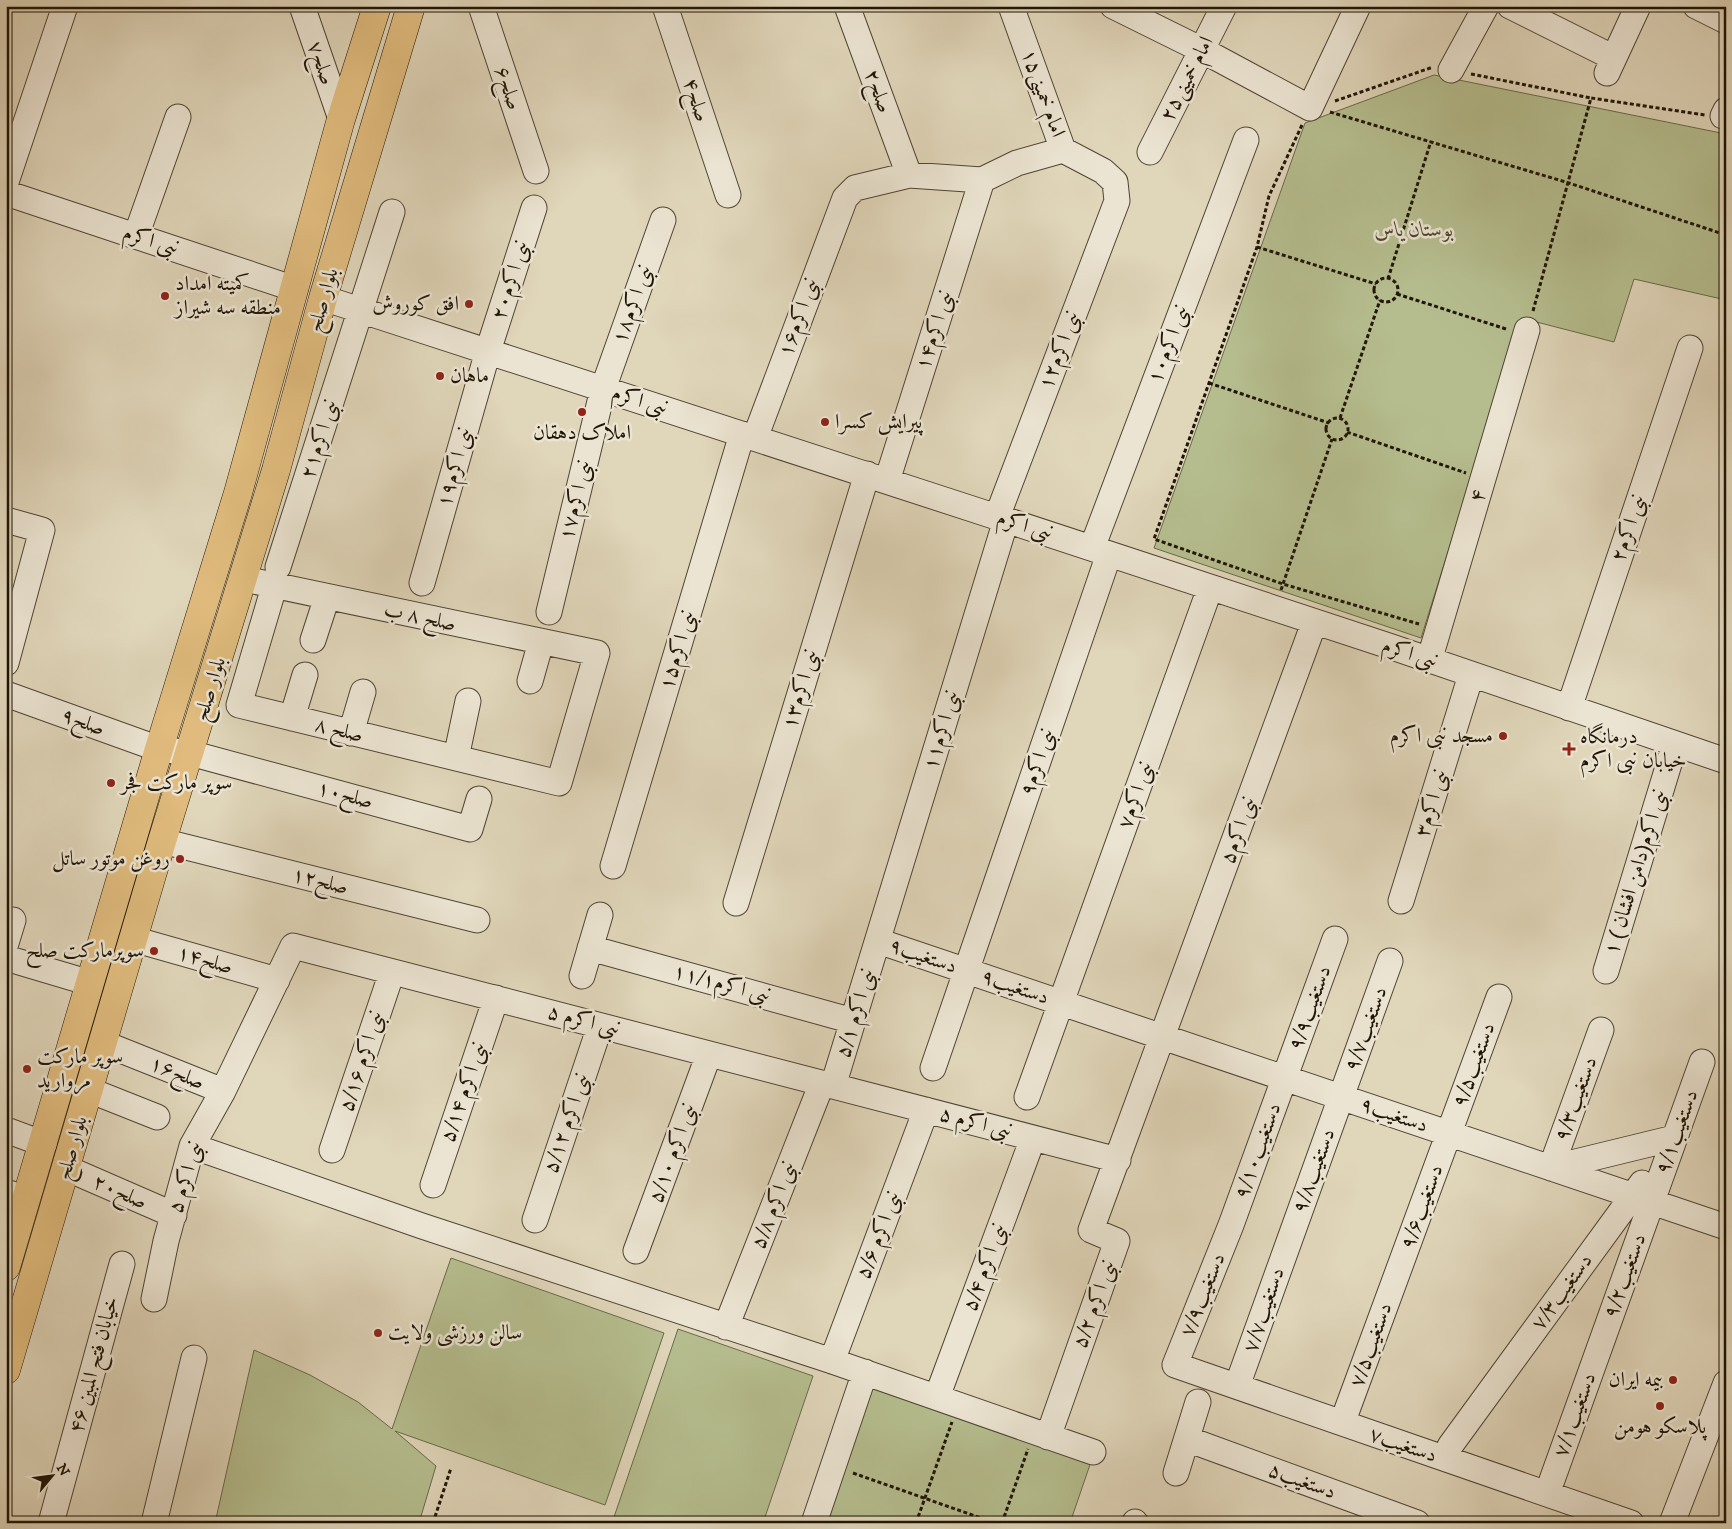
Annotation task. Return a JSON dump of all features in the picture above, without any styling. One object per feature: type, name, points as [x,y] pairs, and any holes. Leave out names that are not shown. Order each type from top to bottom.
[{"type":"main road","name":"بلوار صلح","points":[[6,1267],[16,1195],[44,1144],[159,749],[238,493],[296,289],[341,119],[377,6]]},
{"type":"main road","name":"بلوار صلح","points":[[6,1370],[162,841],[244,579],[323,298],[411,6]]},
{"type":"street","points":[[6,182],[64,6]]},
{"type":"street","name":"صلح۷","points":[[302,6],[341,119]]},
{"type":"street","name":"صلح۶","points":[[480,6],[536,170]]},
{"type":"street","name":"صلح۴","points":[[665,6],[728,195]]},
{"type":"street","name":"صلح۲","points":[[847,6],[909,175]]},
{"type":"street","name":"۱۵امام خمینی","points":[[1011,6],[1063,150],[1103,172],[1115,182]]},
{"type":"street","points":[[1113,6],[1202,50],[1310,108],[1358,6]]},
{"type":"street","name":"امام خمینی۲۵","points":[[1150,152],[1224,6]]},
{"type":"street","points":[[1451,70],[1486,6]]},
{"type":"street","points":[[1510,6],[1611,65],[1638,6]]},
{"type":"street","points":[[1696,6],[1726,22]]},
{"type":"street","points":[[136,236],[178,117]]},
{"type":"street","name":"نبی اکرم۱۰","points":[[1101,551],[1246,140]]},
{"type":"street","points":[[909,175],[982,180],[1017,163],[1063,150]]},
{"type":"street","name":"نبی اکرم۱۶","points":[[748,436],[836,215],[845,198],[856,188],[909,175]]},
{"type":"street","name":"نبی اکرم۱۴","points":[[877,478],[982,180]]},
{"type":"street","name":"نبی اکرم۱۲","points":[[1001,518],[1117,201],[1115,182]]},
{"type":"street","name":"نبی اکرم","points":[[6,193],[296,289]]},
{"type":"street","name":"نبی اکرم۲۰","points":[[488,352],[534,208]]},
{"type":"street","name":"نبی اکرم۲۱","points":[[276,577],[392,212]]},
{"type":"street","name":"نبی اکرم۱۸","points":[[603,388],[663,220]]},
{"type":"street","name":"نبی اکرم","points":[[323,298],[1389,646],[1726,761]]},
{"type":"street","name":"۴","points":[[1429,661],[1526,333]]},
{"type":"street","name":"نبی اکرم۲","points":[[1569,708],[1690,348]]},
{"type":"street","name":"نبی اکرم۱۹","points":[[422,583],[488,352]]},
{"type":"street","name":"نبی اکرم۱۷","points":[[549,612],[603,388]]},
{"type":"street","name":"نبی اکرم۱۵","points":[[614,866],[748,436]]},
{"type":"street","name":"نبی اکرم۱۳","points":[[736,903],[877,478]]},
{"type":"street","name":"نبی اکرم۱۱","points":[[878,941],[1001,518]]},
{"type":"street","points":[[6,520],[42,530],[6,664]]},
{"type":"street","name":"نبی اکرم۹","points":[[933,1068],[967,971],[1101,551]]},
{"type":"street","name":"صلح ۸ ب","points":[[244,579],[276,577],[327,597],[597,653],[559,783]]},
{"type":"street","name":"۸ صلح","points":[[276,577],[239,706],[559,783]]},
{"type":"street","name":"نبی اکرم۷","points":[[1027,1097],[1210,588]]},
{"type":"street","points":[[313,640],[327,597]]},
{"type":"street","name":"نبی اکرم۵","points":[[1163,1037],[1314,623]]},
{"type":"street","points":[[530,681],[541,642]]},
{"type":"street","points":[[292,718],[305,675]]},
{"type":"street","name":"نبی اکرم۳","points":[[1401,901],[1471,675]]},
{"type":"street","points":[[351,733],[363,692]]},
{"type":"street","name":"صلح۹","points":[[6,694],[159,749],[190,753]]},
{"type":"street","points":[[456,758],[468,700]]},
{"type":"street","name":"۱ نبی اکرم(دامن افشان )","points":[[1606,970],[1675,744]]},
{"type":"street","name":"صلح۱۰","points":[[190,753],[470,829],[479,799]]},
{"type":"street","name":"صلح۱۲","points":[[162,841],[477,920]]},
{"type":"street","points":[[582,976],[600,915]]},
{"type":"street","name":"صلح۱۴","points":[[133,939],[277,980]]},
{"type":"street","name":"دستغیب۹/۹","points":[[1285,1078],[1336,939]]},
{"type":"street","name":"دستغیب۹","points":[[878,941],[967,971]]},
{"type":"street","name":"نبی اکرم ۵/۱","points":[[828,1084],[853,1020],[878,941]]},
{"type":"street","name":"نبی اکرم ۵","points":[[154,1299],[192,1146],[223,1091],[293,946],[1118,1160]]},
{"type":"street","name":"نبی اکرم۱۱/۱","points":[[590,948],[853,1020]]},
{"type":"street","points":[[6,958],[90,982]]},
{"type":"street","name":"دستغیب۹/۷","points":[[1341,1097],[1390,962]]},
{"type":"street","name":"۹دستغیب","points":[[967,971],[1062,1003]]},
{"type":"street","name":"نبی اکرم ۵/۱۶","points":[[332,1150],[392,972]]},
{"type":"street","name":"نبی اکرم ۵/۱۴","points":[[433,1185],[496,998]]},
{"type":"street","name":"۹/۵دستغیب","points":[[1449,1134],[1499,998]]},
{"type":"street","name":"دستغیب۹","points":[[1062,1003],[1726,1227]]},
{"type":"street","name":"نبی اکرم ۵/۱۲","points":[[535,1220],[600,1026]]},
{"type":"street","name":"دستغیب۹/۳","points":[[1551,1168],[1602,1030]]},
{"type":"street","points":[[1118,1160],[1163,1037]]},
{"type":"street","name":"صلح۱۶","points":[[103,1043],[223,1091]]},
{"type":"street","name":"نبی اکرم ۵/۱۰","points":[[636,1251],[709,1054]]},
{"type":"street","name":"دستغیب۹/۱","points":[[1651,1202],[1702,1062]]},
{"type":"street","name":"دستغیب۹/۱۰","points":[[1231,1225],[1285,1078]]},
{"type":"street","name":"نبی اکرم ۵/۸","points":[[726,1327],[828,1084]]},
{"type":"street","points":[[89,1090],[157,1117]]},
{"type":"street","name":"دستغیب۹/۸","points":[[1288,1244],[1341,1097]]},
{"type":"street","name":"نبی اکرم ۵/۶","points":[[832,1361],[926,1110]]},
{"type":"street","points":[[6,1130],[44,1144]]},
{"type":"street","name":"دستغیب۹/۶","points":[[1394,1280],[1449,1134]]},
{"type":"street","name":"نبی اکرم ۵/۴","points":[[947,1401],[1033,1138]]},
{"type":"street","points":[[1551,1168],[1674,1138]]},
{"type":"street","name":"دستغیب۷/۳","points":[[1450,1446],[1674,1138]]},
{"type":"street","points":[[192,1146],[726,1327],[865,1372],[1093,1452]]},
{"type":"street","name":"نبی اکرم ۵/۲","points":[[1041,1434],[1117,1241],[1091,1230],[1118,1160]]},
{"type":"street","name":"صلح۲۰","points":[[66,1168],[174,1216]]},
{"type":"street","name":"دستغیب۹/۲","points":[[1598,1349],[1651,1202]]},
{"type":"street","name":"دستغیب۷/۹","points":[[1175,1365],[1231,1225]]},
{"type":"street","name":"دستغیب۷/۷","points":[[1241,1375],[1288,1244]]},
{"type":"street","name":"خیابان فتح المبین ۴۶","points":[[51,1523],[122,1264]]},
{"type":"street","name":"دستغیب۷/۵","points":[[1347,1410],[1394,1280]]},
{"type":"street","name":"دستغیب۷/۱","points":[[1552,1480],[1598,1349]]},
{"type":"street","points":[[154,1523],[194,1358]]},
{"type":"street","name":"دستغیب۷","points":[[1175,1365],[1631,1523]]},
{"type":"street","points":[[814,1523],[865,1372]]},
{"type":"street","points":[[1680,1521],[1723,1398]]},
{"type":"street","points":[[1176,1473],[1198,1402]]},
{"type":"street","name":"دستغیب۵","points":[[1187,1439],[1416,1523]]},
{"type":"path","points":[[1397,294],[1526,333],[1591,98],[1674,112],[1724,113]]},
{"type":"path","points":[[1438,630],[1283,584],[1154,539],[1257,247],[1269,196],[1310,108],[1353,118],[1569,183],[1726,235]]},
{"type":"path","points":[[1388,279],[1431,141]]},
{"type":"path","points":[[1257,247],[1376,284]]},
{"type":"path","points":[[1380,300],[1374,291],[1376,284],[1381,279],[1388,279],[1395,283],[1397,294]]},
{"type":"path","points":[[1380,300],[1392,300],[1397,294]]},
{"type":"path","points":[[1340,418],[1380,300]]},
{"type":"path","points":[[1209,383],[1329,423]]},
{"type":"path","points":[[1333,418],[1340,418],[1348,425],[1347,432],[1343,438],[1332,438],[1326,430],[1333,418]]},
{"type":"path","points":[[1347,432],[1483,479]]},
{"type":"path","points":[[1274,610],[1332,438]]},
{"type":"path","points":[[916,1523],[924,1499],[947,1401]]},
{"type":"path","points":[[1002,1523],[1041,1434]]},
{"type":"path","points":[[433,1523],[451,1468]]},
{"type":"path","points":[[853,1473],[995,1523]]},
{"type":"green space","name":"بوستان یاس","points":[[1434,75],[1726,134],[1726,300],[1634,279],[1614,342],[1521,318],[1421,638],[1154,548],[1305,123]]},
{"type":"green space","points":[[451,1258],[664,1333],[605,1505],[395,1431],[436,1466],[419,1523],[215,1523],[254,1350],[310,1375],[358,1402],[392,1429]]},
{"type":"green space","points":[[678,1329],[813,1376],[763,1523],[612,1523]]},
{"type":"green space","points":[[870,1381],[1095,1450],[1070,1523],[822,1523]]},
{"type":"place","name":"کمیته امداد منطقه سه شیراز","points":[[165,296]]},
{"type":"place","name":"افق کوروش","points":[[469,304]]},
{"type":"place","name":"ماهان","points":[[440,376]]},
{"type":"place","name":"املاک دهقان","points":[[582,412]]},
{"type":"place","name":"پیرایش کسرا","points":[[825,422]]},
{"type":"place","name":"مسجد نبی اکرم","points":[[1503,736]]},
{"type":"place","name":"درمانگاه خیابان نبی اکرم","points":[[1569,749]]},
{"type":"place","name":"سوپر مارکت فجر","points":[[111,783]]},
{"type":"place","name":"روغن موتور ساتل","points":[[180,859]]},
{"type":"place","name":"سوپرمارکت صلح","points":[[154,951]]},
{"type":"place","name":"سوپر مارکت مروارید","points":[[27,1069]]},
{"type":"place","name":"سالن ورزشی ولایت","points":[[378,1333]]},
{"type":"place","name":"بیمه ایران","points":[[1673,1380]]},
{"type":"place","name":"پلاسکو هومن","points":[[1660,1406]]}]
